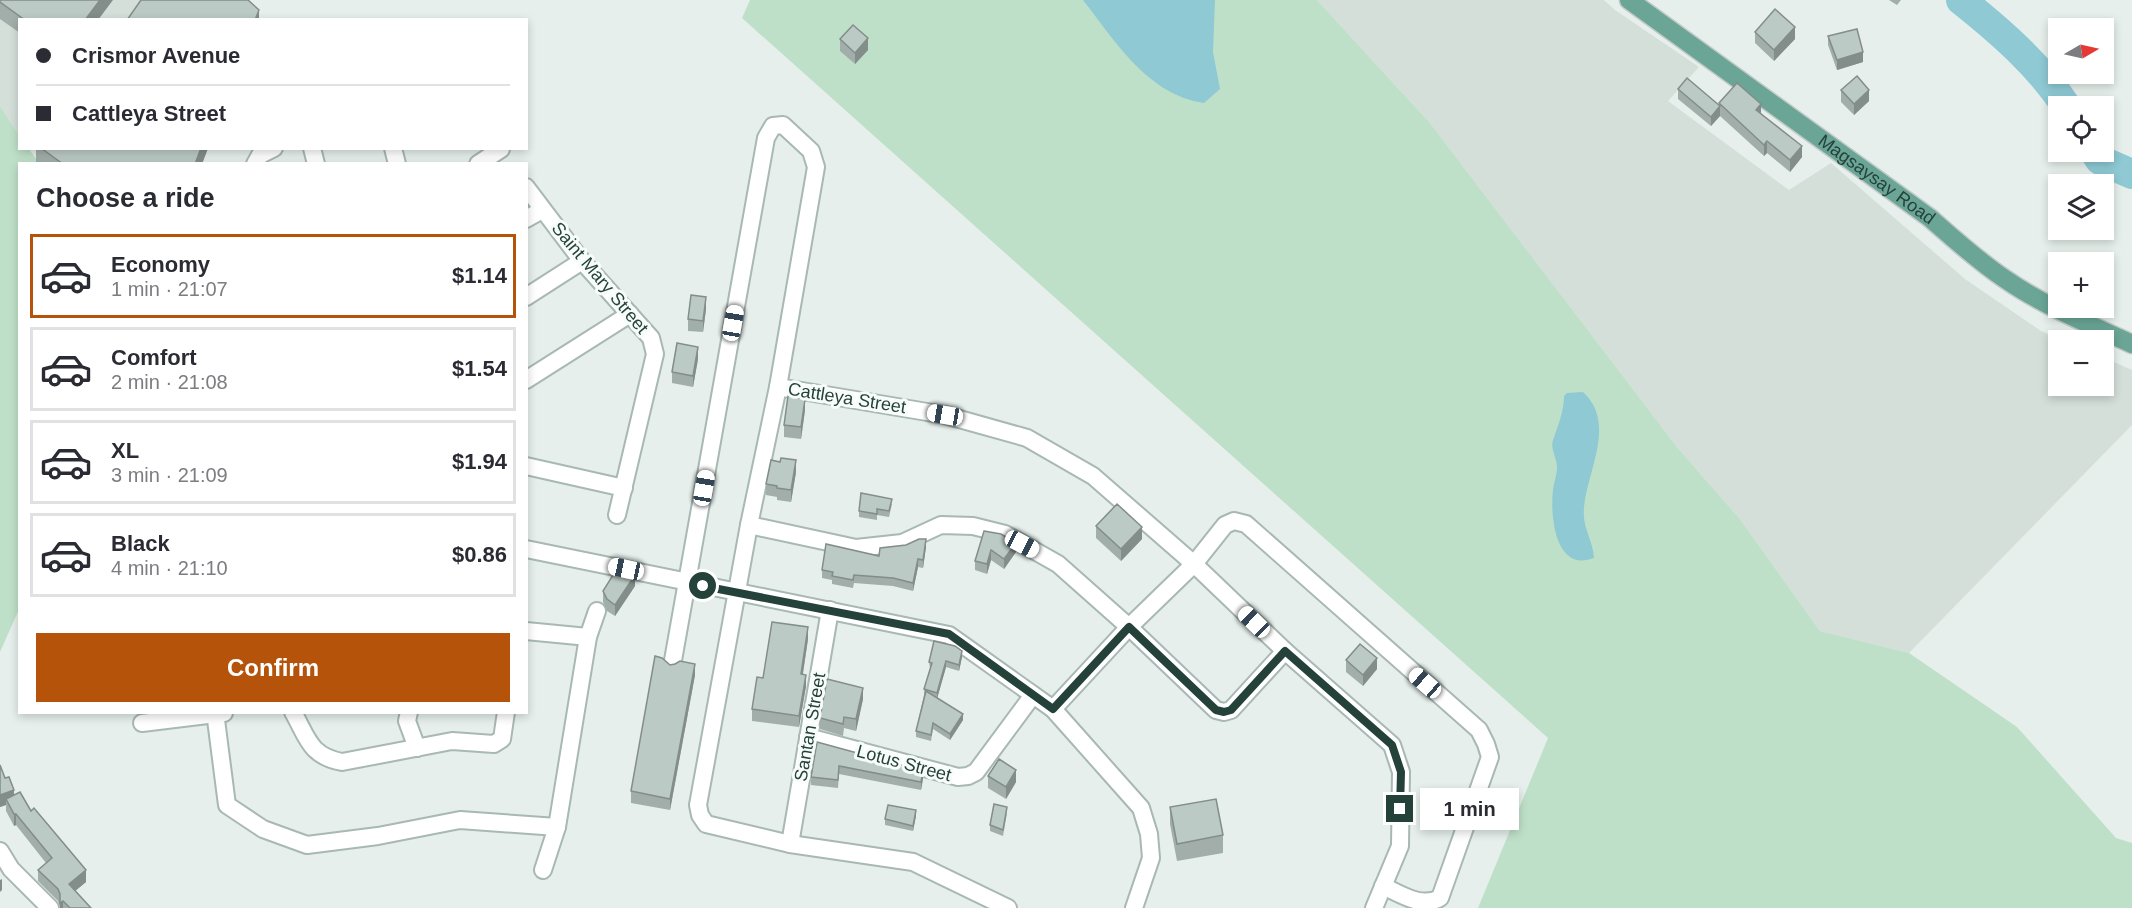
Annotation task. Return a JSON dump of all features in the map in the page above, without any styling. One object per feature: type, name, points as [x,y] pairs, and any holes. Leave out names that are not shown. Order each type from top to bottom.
[{"type":"main road","name":"Magsaysay Road","points":[[1629,0],[1930,218],[1974,257],[2006,280],[2041,301],[2132,344]]},
{"type":"street","points":[[672,666],[766,138],[772,126],[783,125],[811,152],[816,167],[778,387]]},
{"type":"street","points":[[256,162],[260,155],[270,150]]},
{"type":"street","points":[[481,162],[499,150]]},
{"type":"street","name":"Saint Mary Street","points":[[528,190],[582,261],[651,338],[655,354],[617,515]]},
{"type":"street","points":[[528,218],[542,210]]},
{"type":"street","points":[[528,296],[582,261]]},
{"type":"street","points":[[528,379],[630,314]]},
{"type":"street","name":"Cattleya Street","points":[[1008,908],[913,862],[790,844],[706,824],[700,815],[698,805],[736,593],[778,387],[945,415],[1027,438],[1093,476],[1194,564],[1285,651],[1392,745],[1401,772],[1400,846],[1374,908]]},
{"type":"street","points":[[528,466],[624,488]]},
{"type":"street","points":[[1053,709],[1129,627],[1194,564],[1226,525],[1234,521],[1246,524],[1479,730],[1486,744],[1490,757],[1440,898],[1432,903],[1420,903],[1383,886]]},
{"type":"street","points":[[749,525],[856,548],[902,543],[941,525],[973,526],[1005,534],[1058,564],[1129,627],[1216,710],[1224,712],[1231,710],[1285,651]]},
{"type":"street","points":[[528,549],[949,634],[1053,709],[1141,808],[1149,834],[1151,858],[1134,908]]},
{"type":"street","name":"Santan Street","points":[[790,844],[830,610]]},
{"type":"street","points":[[543,870],[557,827],[588,637],[597,611]]},
{"type":"street","points":[[528,631],[588,637]]},
{"type":"street","name":"Lotus Street","points":[[808,737],[958,777],[968,776],[976,772],[1033,695]]},
{"type":"street","points":[[142,723],[210,714]]},
{"type":"street","points":[[218,714],[227,805],[263,829],[307,844],[378,836],[460,820],[557,827]]},
{"type":"street","points":[[295,714],[314,751],[326,759],[342,762],[452,741],[494,744],[502,739],[506,714]]},
{"type":"street","points":[[408,714],[406,721],[417,748]]},
{"type":"street","points":[[0,851],[10,869],[50,908]]},
{"type":"shaded area","points":[[0,0],[232,0],[252,18],[18,18],[18,133],[0,106]]},
{"type":"shaded area","points":[[1317,0],[1604,0],[1615,10],[1699,67],[1668,101],[1789,190],[1831,163],[1965,279],[2048,334],[2048,396],[2114,396],[2114,362],[2132,370],[2132,425],[1909,653],[1820,631],[1740,519],[1677,447],[1430,123]]},
{"type":"green space","points":[[750,0],[1317,0],[1430,123],[1677,447],[1740,519],[1820,631],[1909,653],[2017,727],[2116,838],[2132,843],[2132,908],[1478,908],[1548,738],[742,18]]},
{"type":"green space","points":[[0,106],[18,133],[18,150],[30,150],[38,162],[18,162],[18,612],[0,652]]},
{"type":"water","points":[[1083,0],[1215,0],[1213,52],[1220,89],[1204,103],[1184,98],[1166,89],[1134,64]]},
{"type":"water","points":[[1583,392],[1593,404],[1598,418],[1599,433],[1584,508],[1594,558],[1581,560],[1571,557],[1563,550],[1554,527],[1552,501],[1557,467],[1552,443],[1562,413],[1564,396],[1567,393]]},
{"type":"building","points":[[0,0],[100,0],[86,18],[22,18]]},
{"type":"building","points":[[141,0],[248,0],[259,10],[256,18],[128,18]]},
{"type":"building","points":[[1775,9],[1795,27],[1774,50],[1755,32]]},
{"type":"building","points":[[853,25],[868,38],[855,53],[840,39]]},
{"type":"building","points":[[1857,29],[1863,52],[1837,60],[1828,36]]},
{"type":"building","points":[[1857,76],[1869,90],[1854,104],[1841,90]]},
{"type":"building","points":[[1687,78],[1720,106],[1711,117],[1678,89]]},
{"type":"building","points":[[1737,83],[1761,104],[1756,110],[1802,146],[1790,160],[1767,141],[1764,145],[1719,103]]},
{"type":"building","points":[[44,150],[200,150],[196,162],[60,162]]},
{"type":"building","points":[[691,295],[706,297],[703,321],[688,319]]},
{"type":"building","points":[[677,343],[698,347],[693,376],[672,372]]},
{"type":"building","points":[[788,396],[805,399],[801,427],[784,425]]},
{"type":"building","points":[[781,458],[796,460],[791,490],[766,484],[771,460],[780,462]]},
{"type":"building","points":[[861,493],[892,499],[889,511],[877,509],[877,514],[859,511]]},
{"type":"building","points":[[1117,504],[1142,527],[1121,549],[1096,526]]},
{"type":"building","points":[[984,531],[1001,534],[1016,543],[1004,559],[991,550],[987,564],[975,561]]},
{"type":"building","points":[[919,539],[926,539],[923,560],[918,559],[913,583],[893,578],[854,575],[853,580],[832,576],[833,572],[822,570],[826,544],[879,556],[880,548],[906,545]]},
{"type":"building","points":[[618,567],[626,568],[635,575],[615,605],[607,599],[603,591]]},
{"type":"building","points":[[772,622],[808,627],[801,674],[806,675],[799,716],[752,709],[757,677],[763,678]]},
{"type":"building","points":[[934,641],[955,646],[962,651],[959,665],[946,661],[937,693],[924,689],[932,663],[929,662]]},
{"type":"building","points":[[1360,644],[1377,658],[1363,675],[1346,660]]},
{"type":"building","points":[[655,656],[662,658],[670,665],[680,661],[695,664],[670,799],[631,791]]},
{"type":"building","points":[[827,679],[863,688],[856,719],[844,717],[843,724],[820,718]]},
{"type":"building","points":[[926,691],[963,714],[950,734],[933,723],[931,735],[916,731]]},
{"type":"building","points":[[817,742],[923,771],[921,782],[839,766],[838,780],[811,777]]},
{"type":"building","points":[[999,759],[1016,770],[1006,787],[988,776]]},
{"type":"building","points":[[0,765],[5,778],[9,777],[14,790],[0,795]]},
{"type":"building","points":[[20,792],[31,811],[34,808],[86,870],[69,884],[91,908],[70,908],[63,901],[60,903],[58,889],[38,870],[52,858],[14,814],[6,799]]},
{"type":"building","points":[[1216,799],[1223,835],[1177,844],[1170,807]]},
{"type":"building","points":[[994,804],[1007,807],[1003,830],[990,825]]},
{"type":"building","points":[[888,805],[916,810],[913,826],[885,819]]},
{"type":"waterway","points":[[1961,0],[2018,49],[2044,76],[2059,96]]},
{"type":"waterway","points":[[2105,162],[2132,174]]},
{"type":"route","points":[[703,586],[949,634],[1053,709],[1129,627],[1216,710],[1224,712],[1231,710],[1285,651],[1392,745],[1401,772],[1400,809]]}]
